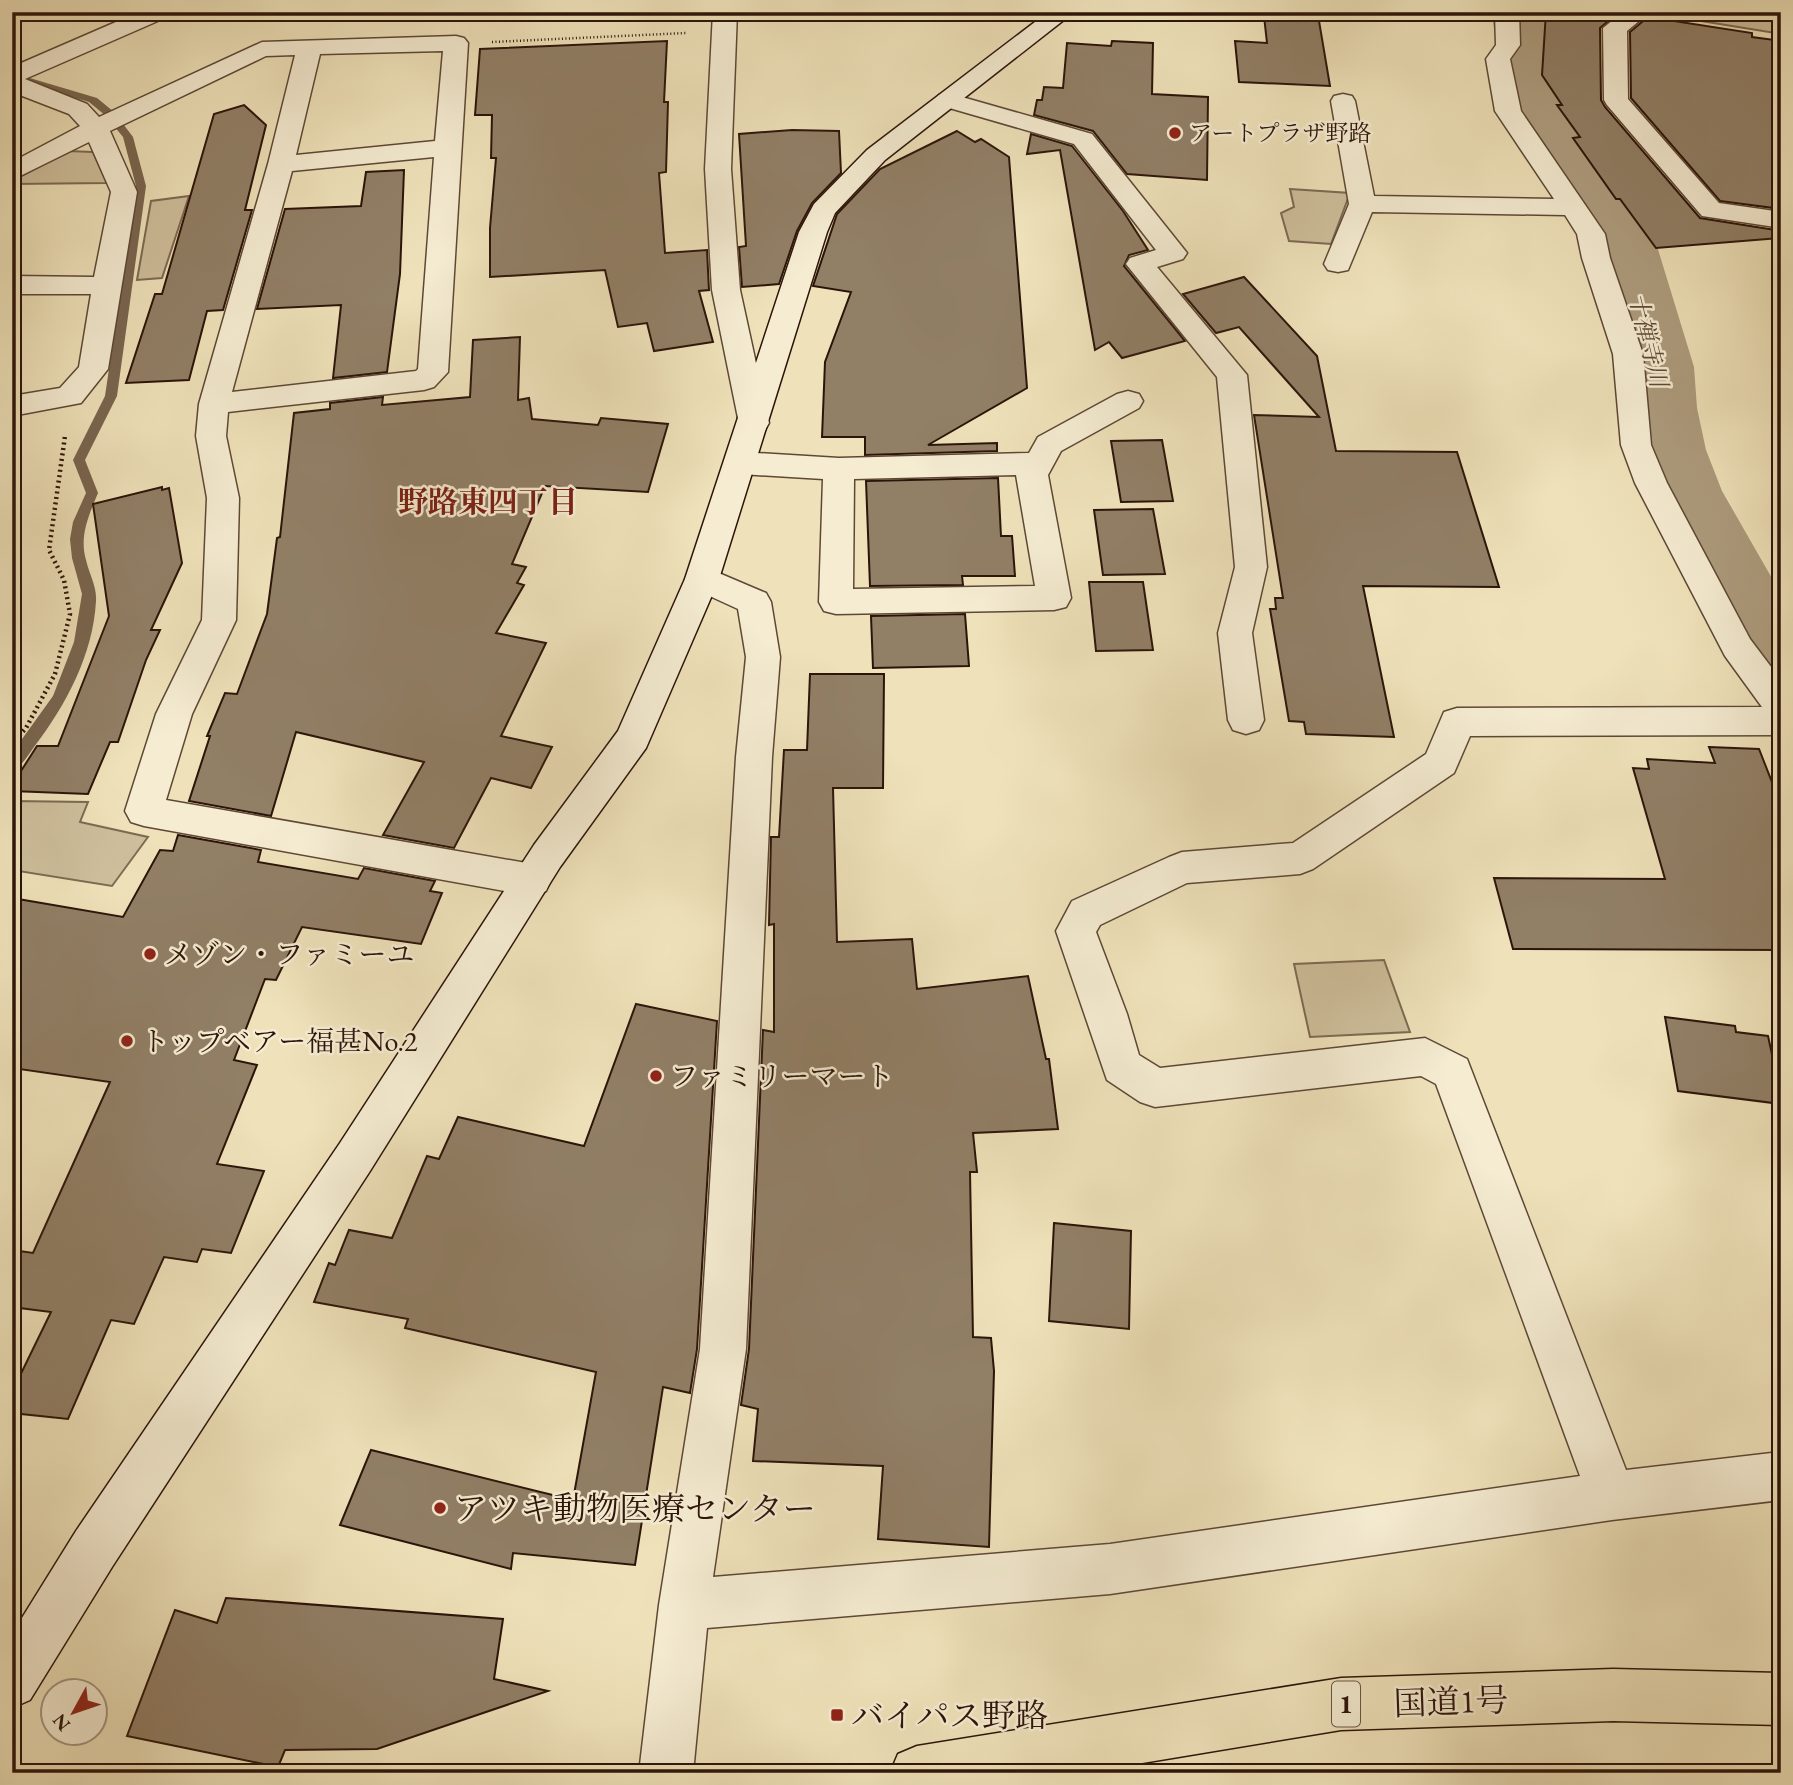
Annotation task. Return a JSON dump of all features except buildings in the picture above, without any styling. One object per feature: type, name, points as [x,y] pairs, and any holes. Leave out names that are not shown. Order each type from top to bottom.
[{"type":"highway","name":"国道1号","points":[[917,1773],[1341,1704],[1613,1695],[1781,1699]]},
{"type":"street","points":[[12,76],[159,12]]},
{"type":"street","points":[[1507,12],[1508,45],[1498,59],[1508,111],[1591,234],[1596,258],[1628,354],[1636,445],[1651,483],[1737,647],[1781,707]]},
{"type":"street","points":[[1639,12],[1615,27],[1616,100],[1711,210],[1781,220]]},
{"type":"street","points":[[12,1682],[94,1549],[355,1157],[532,880],[633,738],[702,579],[813,232],[823,210],[876,155],[1056,16]]},
{"type":"street","points":[[725,22],[718,169],[726,290],[754,423]]},
{"type":"street","points":[[12,172],[96,128],[262,49],[309,50],[456,43],[433,372],[424,380],[214,404]]},
{"type":"street","points":[[309,50],[281,164],[214,404],[211,436],[223,498],[219,620],[174,714],[144,811],[532,880]]},
{"type":"street","points":[[12,83],[78,109],[96,128],[124,192],[93,369],[70,396],[12,406]]},
{"type":"street","points":[[948,100],[1083,139],[1173,253],[1140,264],[1232,375],[1251,567],[1236,633],[1246,720]]},
{"type":"street","points":[[1338,264],[1362,204],[1343,101]]},
{"type":"street","points":[[281,164],[447,148]]},
{"type":"street","points":[[1362,204],[1572,207]]},
{"type":"street","points":[[12,285],[106,286]]},
{"type":"street","points":[[839,468],[836,602],[1054,597],[1032,475],[1049,444],[1128,401]]},
{"type":"street","points":[[741,463],[839,468],[1038,463]]},
{"type":"street","points":[[666,1773],[684,1605],[723,1349],[754,757],[763,657],[754,602],[702,579]]},
{"type":"street","points":[[1612,1496],[1452,1072],[1424,1057],[1155,1088],[1122,1067],[1107,1014],[1076,931],[1086,913],[1182,868],[1300,858],[1441,763],[1457,722],[1781,721]]},
{"type":"street","points":[[684,1605],[1110,1569],[1612,1496],[1781,1476]]},
{"type":"path","points":[[456,43],[725,22]]},
{"type":"path","points":[[12,744],[26,728],[55,674],[70,614],[64,580],[49,550],[70,396]]},
{"type":"shaded area","points":[[1667,12],[1781,12],[1781,34],[1664,15]]},
{"type":"shaded area","points":[[68,151],[93,152],[107,183],[12,184],[12,181]]},
{"type":"shaded area","points":[[1290,189],[1350,193],[1331,244],[1289,241],[1281,213],[1294,207]]},
{"type":"shaded area","points":[[189,196],[162,278],[137,280],[151,201]]},
{"type":"shaded area","points":[[12,801],[88,802],[80,822],[148,837],[112,886],[12,870]]},
{"type":"shaded area","points":[[1384,960],[1410,1032],[1310,1037],[1294,964]]},
{"type":"waterway","name":"十禅寺川","points":[[1520,12],[1531,87],[1539,112],[1586,188],[1608,212],[1620,233],[1659,367],[1661,408],[1669,450],[1684,491],[1781,669]]},
{"type":"waterway","points":[[12,764],[38,732],[59,698],[75,662],[88,613],[89,594],[78,558],[76,539],[92,493],[79,460],[111,396],[141,186],[128,137],[110,114],[93,100],[23,79]]},
{"type":"place","name":"アートプラザ野路","points":[[1175,133]]},
{"type":"place","name":"メゾン・ファミーユ","points":[[150,954]]},
{"type":"place","name":"トップベアー福甚No.2","points":[[127,1041]]},
{"type":"place","name":"ファミリーマート","points":[[656,1076]]},
{"type":"place","name":"アツキ動物医療センター","points":[[440,1508]]},
{"type":"place","name":"バイパス野路","points":[[837,1715]]},
{"type":"district","name":"野路東四丁目","points":[[488,502]]}]
